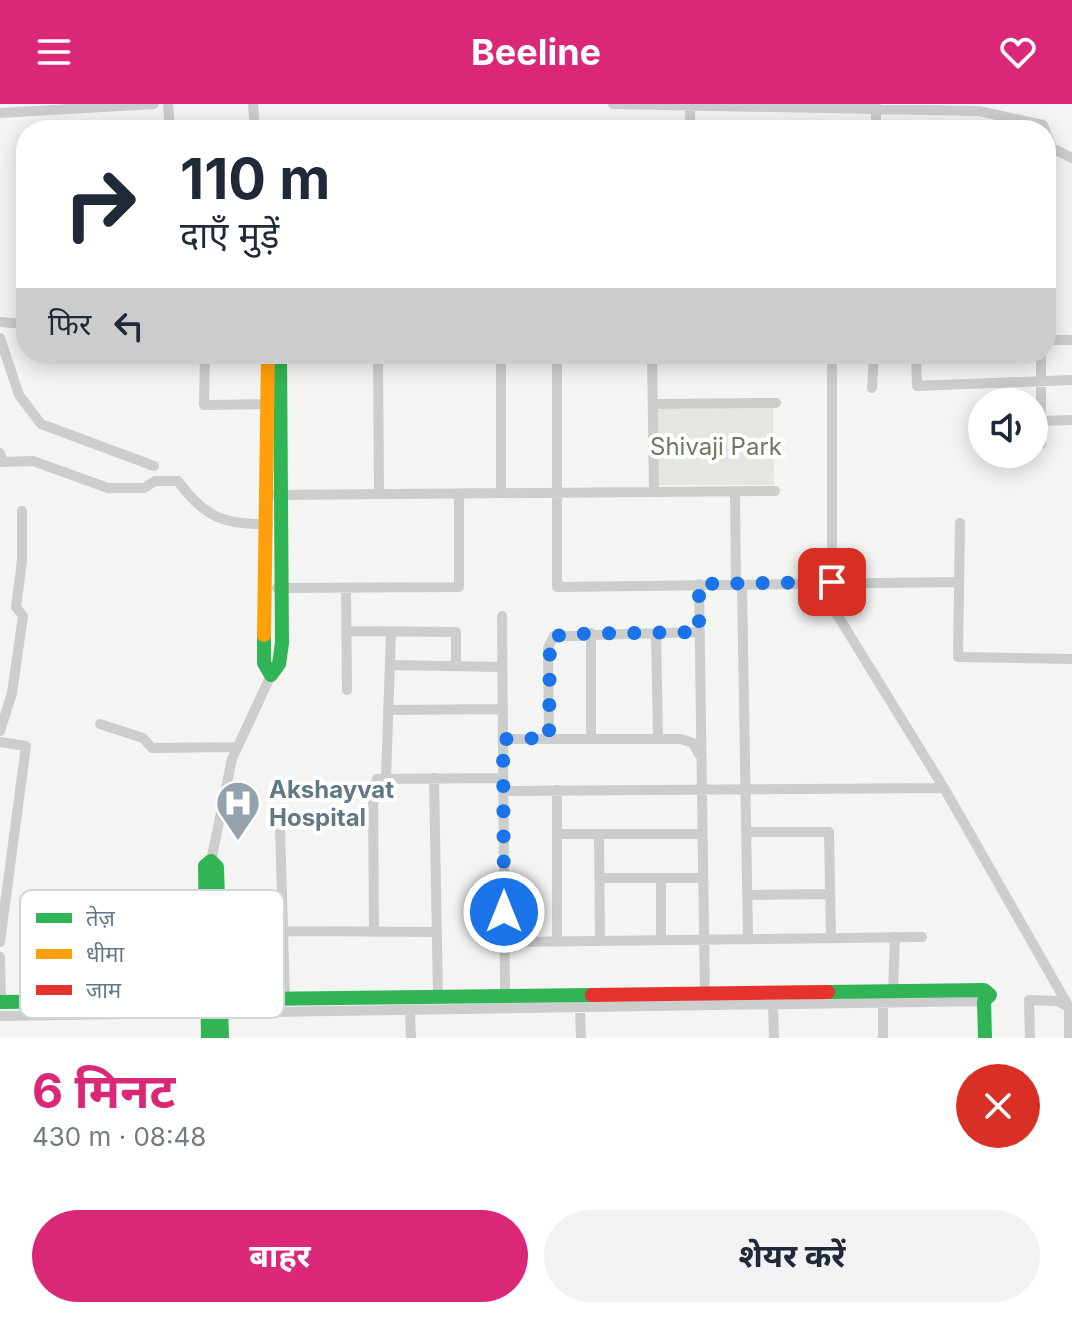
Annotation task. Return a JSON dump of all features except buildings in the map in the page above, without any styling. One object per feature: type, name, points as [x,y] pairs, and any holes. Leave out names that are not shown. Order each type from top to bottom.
[{"type":"street","points":[[0,113],[154,104]]},
{"type":"street","points":[[613,104],[978,108],[1024,120]]},
{"type":"street","points":[[0,338],[19,395],[41,424],[154,466]]},
{"type":"street","points":[[205,364],[204,405],[269,404]]},
{"type":"street","points":[[268,364],[275,495],[268,524],[275,588]]},
{"type":"street","points":[[217,890],[217,867],[211,861],[232,759],[271,675],[264,663],[275,588],[280,364]]},
{"type":"street","points":[[378,364],[379,494]]},
{"type":"street","points":[[501,364],[501,493]]},
{"type":"street","points":[[557,364],[557,587],[959,582]]},
{"type":"street","points":[[652,364],[654,492]]},
{"type":"street","points":[[832,364],[832,582]]},
{"type":"street","points":[[872,388],[873,364]]},
{"type":"street","points":[[916,364],[917,386],[1072,380]]},
{"type":"street","points":[[1041,364],[1041,388]]},
{"type":"street","points":[[653,404],[776,403]]},
{"type":"street","points":[[1048,421],[1072,420]]},
{"type":"street","points":[[0,453],[3,462],[33,461],[108,488],[144,488],[155,481],[178,481],[199,509],[217,518],[242,524],[268,524]]},
{"type":"street","points":[[275,495],[775,491]]},
{"type":"street","points":[[735,492],[748,939]]},
{"type":"street","points":[[275,588],[459,587],[459,494]]},
{"type":"street","points":[[0,731],[12,693],[23,616],[16,607],[22,561],[22,511]]},
{"type":"street","points":[[960,523],[958,657],[1072,659]]},
{"type":"street","points":[[817,582],[944,788],[1069,1007],[1069,1038]]},
{"type":"street","points":[[699,584],[705,999]]},
{"type":"street","points":[[346,588],[347,690]]},
{"type":"street","points":[[502,616],[505,996]]},
{"type":"street","points":[[347,631],[456,632],[456,666]]},
{"type":"street","points":[[386,778],[391,632]]},
{"type":"street","points":[[656,632],[658,739]]},
{"type":"street","points":[[549,738],[550,639],[557,634],[699,632]]},
{"type":"street","points":[[591,633],[591,739]]},
{"type":"street","points":[[391,665],[502,667]]},
{"type":"street","points":[[388,710],[503,709]]},
{"type":"street","points":[[100,724],[143,738],[152,748],[237,747]]},
{"type":"street","points":[[503,739],[690,741],[701,760]]},
{"type":"street","points":[[0,742],[26,746],[0,942]]},
{"type":"street","points":[[434,778],[438,997]]},
{"type":"street","points":[[374,931],[373,792],[377,779],[503,778]]},
{"type":"street","points":[[503,791],[944,788]]},
{"type":"street","points":[[557,790],[557,942]]},
{"type":"street","points":[[280,828],[283,890]]},
{"type":"street","points":[[746,832],[829,832],[831,938]]},
{"type":"street","points":[[557,834],[702,834]]},
{"type":"street","points":[[599,834],[600,941]]},
{"type":"street","points":[[599,878],[703,878]]},
{"type":"street","points":[[661,878],[661,940]]},
{"type":"street","points":[[748,895],[830,894]]},
{"type":"street","points":[[284,910],[285,999],[505,996],[705,999],[984,995],[985,1038]]},
{"type":"street","points":[[285,931],[437,932]]},
{"type":"street","points":[[883,1038],[895,937]]},
{"type":"street","points":[[504,942],[922,937]]},
{"type":"street","points":[[0,960],[0,1002],[20,1002]]},
{"type":"street","points":[[284,1007],[410,1010],[580,1007],[705,999],[773,1004],[888,997]]},
{"type":"street","points":[[1030,1038],[1029,1000],[1057,1001],[1069,1007]]},
{"type":"street","points":[[773,1004],[774,1038]]},
{"type":"street","points":[[580,1007],[581,1038]]},
{"type":"street","points":[[410,1010],[411,1038]]},
{"type":"street","points":[[0,1016],[20,1015]]},
{"type":"street","points":[[208,1038],[212,1018]]},
{"type":"street","points":[[217,1018],[222,1038]]},
{"type":"green space","name":"Shivaji Park","points":[[773,407],[774,485],[658,485],[657,409]]},
{"type":"traffic: fast","points":[[264,635],[264,663],[271,675],[279,664],[282,643],[280,364]]},
{"type":"traffic: fast","points":[[205,890],[205,866],[211,861],[217,867],[218,890]]},
{"type":"traffic: fast","points":[[828,992],[984,990],[990,995],[984,1001],[985,1038]]},
{"type":"traffic: fast","points":[[284,999],[592,995]]},
{"type":"traffic: fast","points":[[0,1002],[20,1002]]},
{"type":"traffic: fast","points":[[208,1018],[208,1038]]},
{"type":"traffic: fast","points":[[221,1018],[222,1038]]},
{"type":"traffic: slow","points":[[264,635],[268,364]]},
{"type":"traffic: jam","points":[[592,995],[828,992]]},
{"type":"place","name":"Akshayvat Hospital","points":[[238,842]]},
{"type":"route","points":[[504,912],[503,739],[549,738],[550,639],[557,634],[699,632],[699,584],[832,582]]}]
